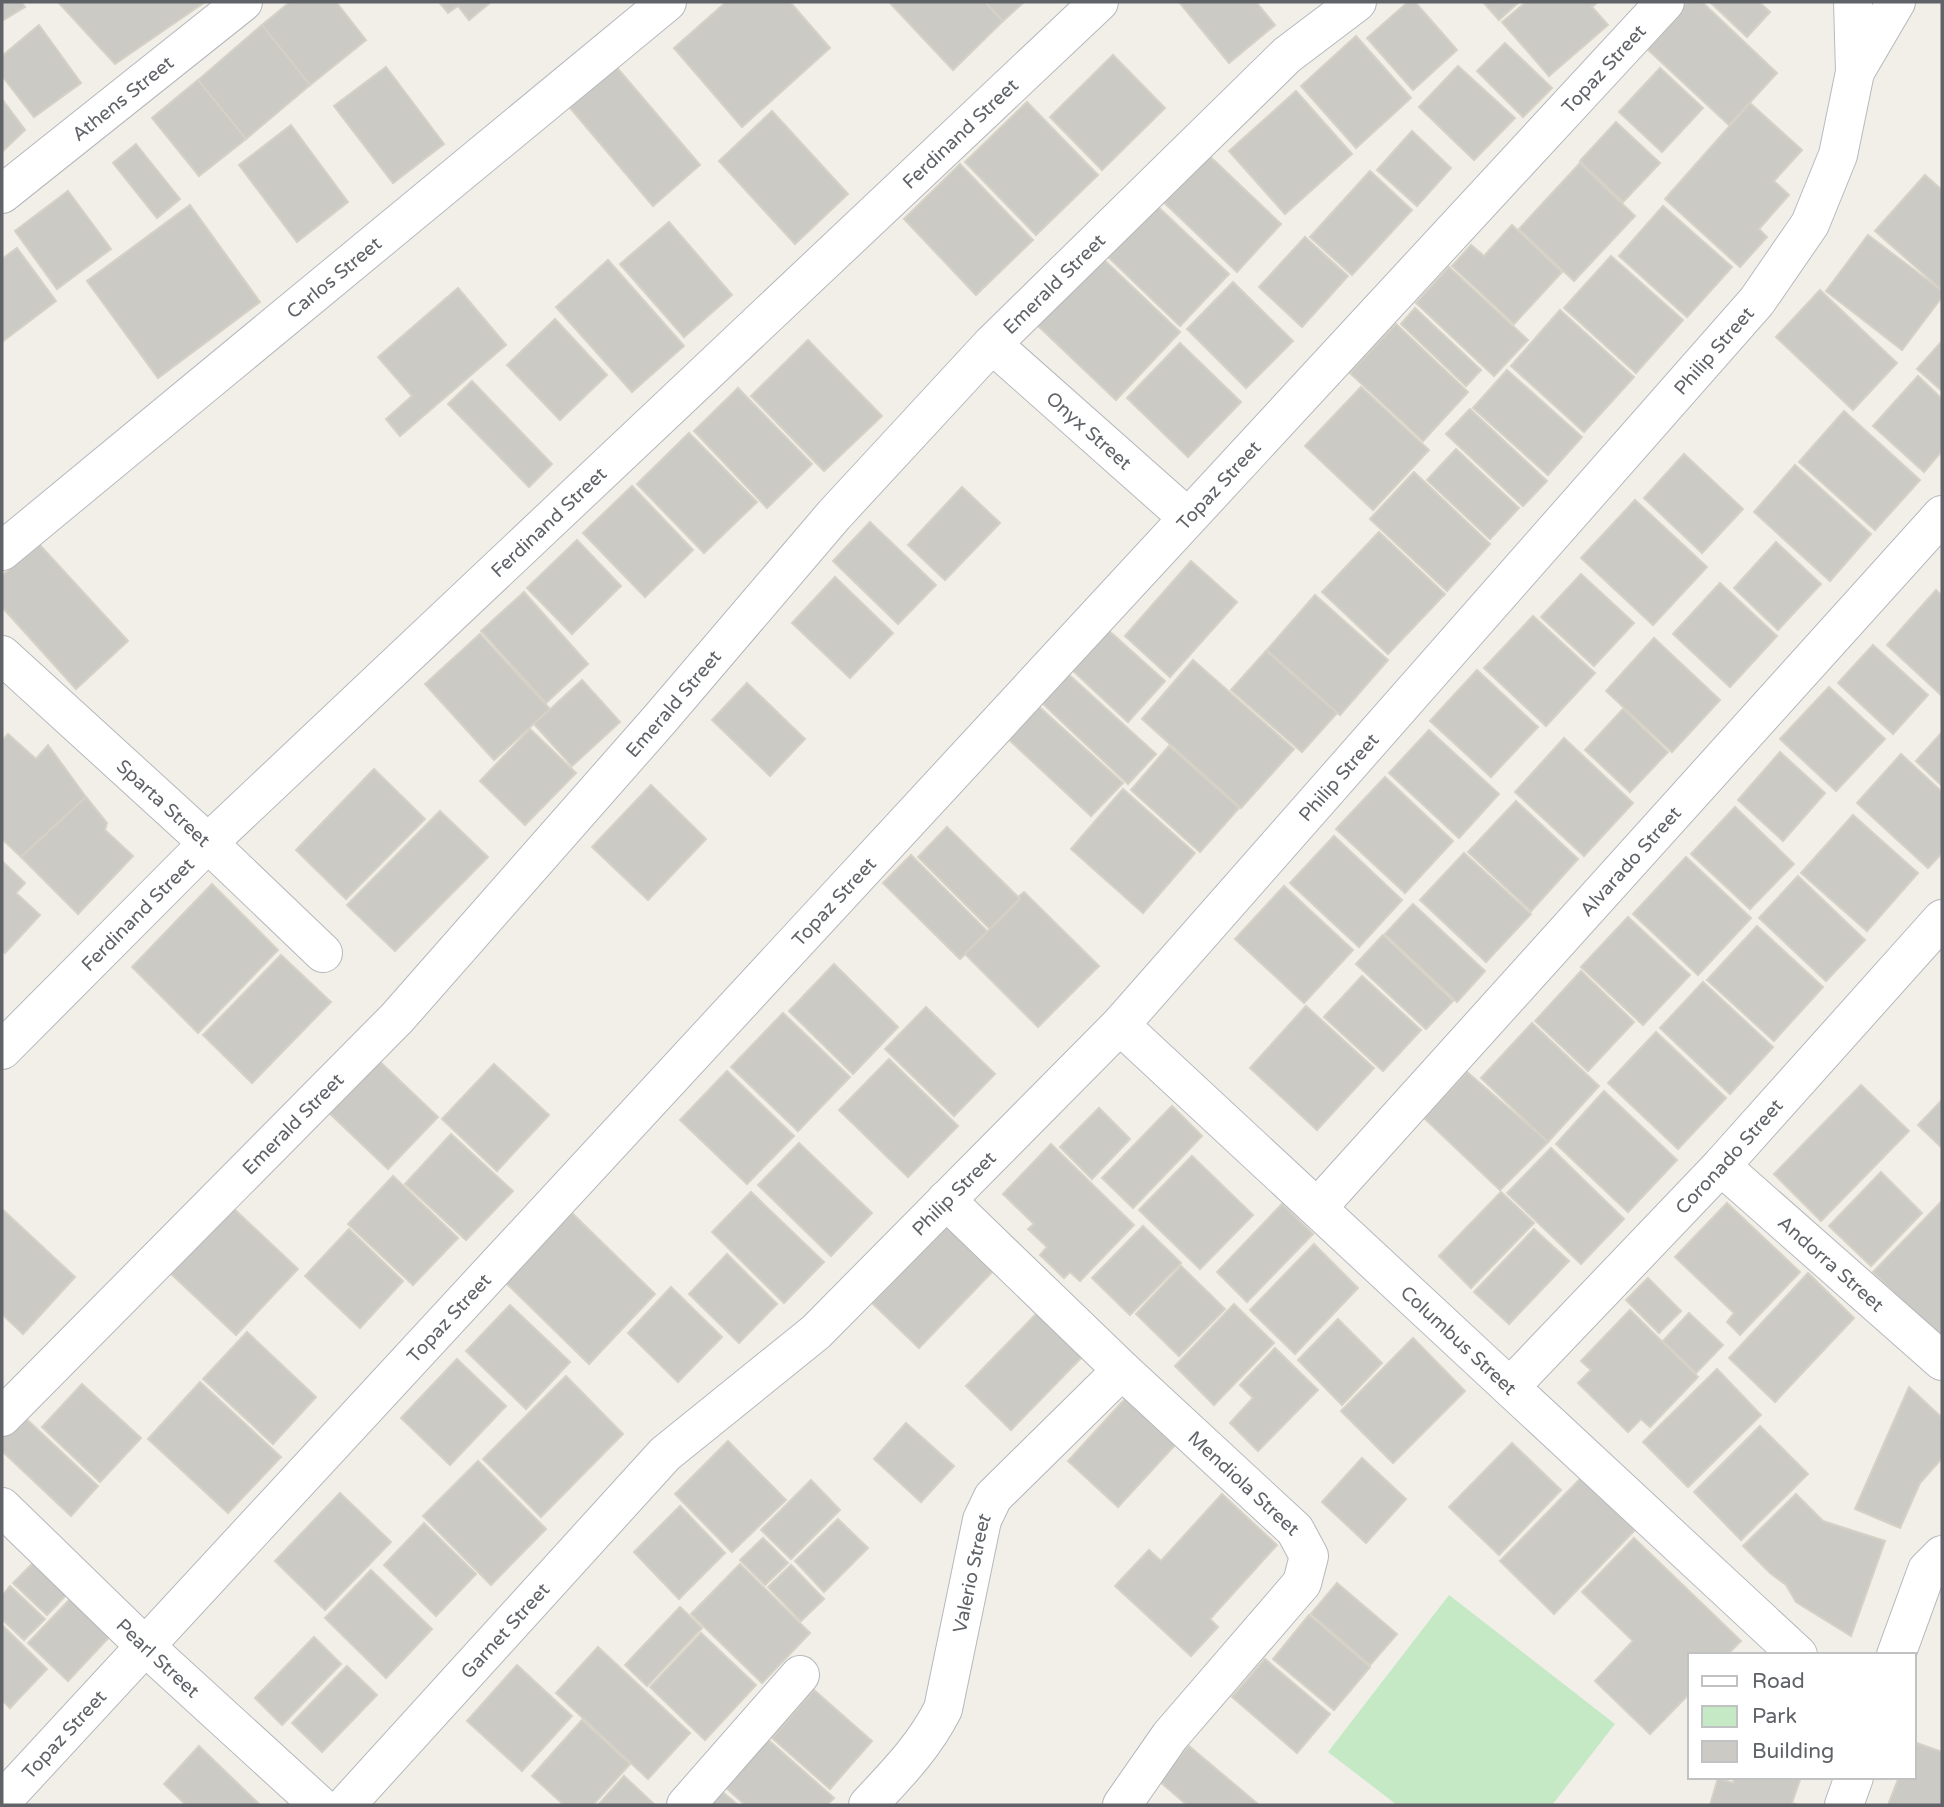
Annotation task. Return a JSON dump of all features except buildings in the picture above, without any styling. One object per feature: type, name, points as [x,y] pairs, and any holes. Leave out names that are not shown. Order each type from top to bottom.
[{"type":"street","name":"Athens Street","points":[[2,194],[243,2]]},
{"type":"street","name":"Carlos Street","points":[[2,551],[667,2]]},
{"type":"street","name":"Ferdinand Street","points":[[2,1050],[208,843],[1099,2]]},
{"type":"street","name":"Emerald Street","points":[[2,1417],[397,1018],[660,719],[834,515],[992,344],[1287,55],[1357,2]]},
{"type":"street","name":"Topaz Street","points":[[2,1801],[1665,2]]},
{"type":"street","name":"Philip Street","points":[[665,1454],[816,1332],[1120,1025],[1758,301],[1810,224],[1838,155],[1855,72],[1853,2]]},
{"type":"street","points":[[1855,72],[1896,2]]},
{"type":"street","name":"Onyx Street","points":[[992,344],[1187,516]]},
{"type":"street","name":"Alvarado Street","points":[[1318,1207],[1942,515]]},
{"type":"street","name":"Sparta Street","points":[[2,655],[208,843],[323,953]]},
{"type":"street","name":"Coronado Street","points":[[1510,1387],[1721,1166],[1939,928]]},
{"type":"street","name":"Columbus Street","points":[[1120,1025],[1796,1653]]},
{"type":"street","name":"Andorra Street","points":[[1721,1166],[1942,1361]]},
{"type":"street","name":"Mendiola Street","points":[[946,1200],[1122,1370],[1295,1530],[1309,1556],[1302,1583],[1170,1736],[1122,1805]]},
{"type":"street","name":"Valerio Street","points":[[868,1805],[913,1757],[930,1734],[943,1709],[986,1508],[993,1497],[1122,1370]]},
{"type":"street","name":"Garnet Street","points":[[346,1805],[665,1454]]},
{"type":"street","name":"Pearl Street","points":[[2,1507],[146,1647],[319,1805]]},
{"type":"street","points":[[1897,1653],[1927,1570],[1942,1555]]},
{"type":"street","points":[[686,1805],[800,1675]]},
{"type":"street","points":[[1844,1805],[1853,1779]]},
{"type":"green space","points":[[1449,1595],[1615,1724],[1552,1805],[1397,1805],[1328,1752]]}]
